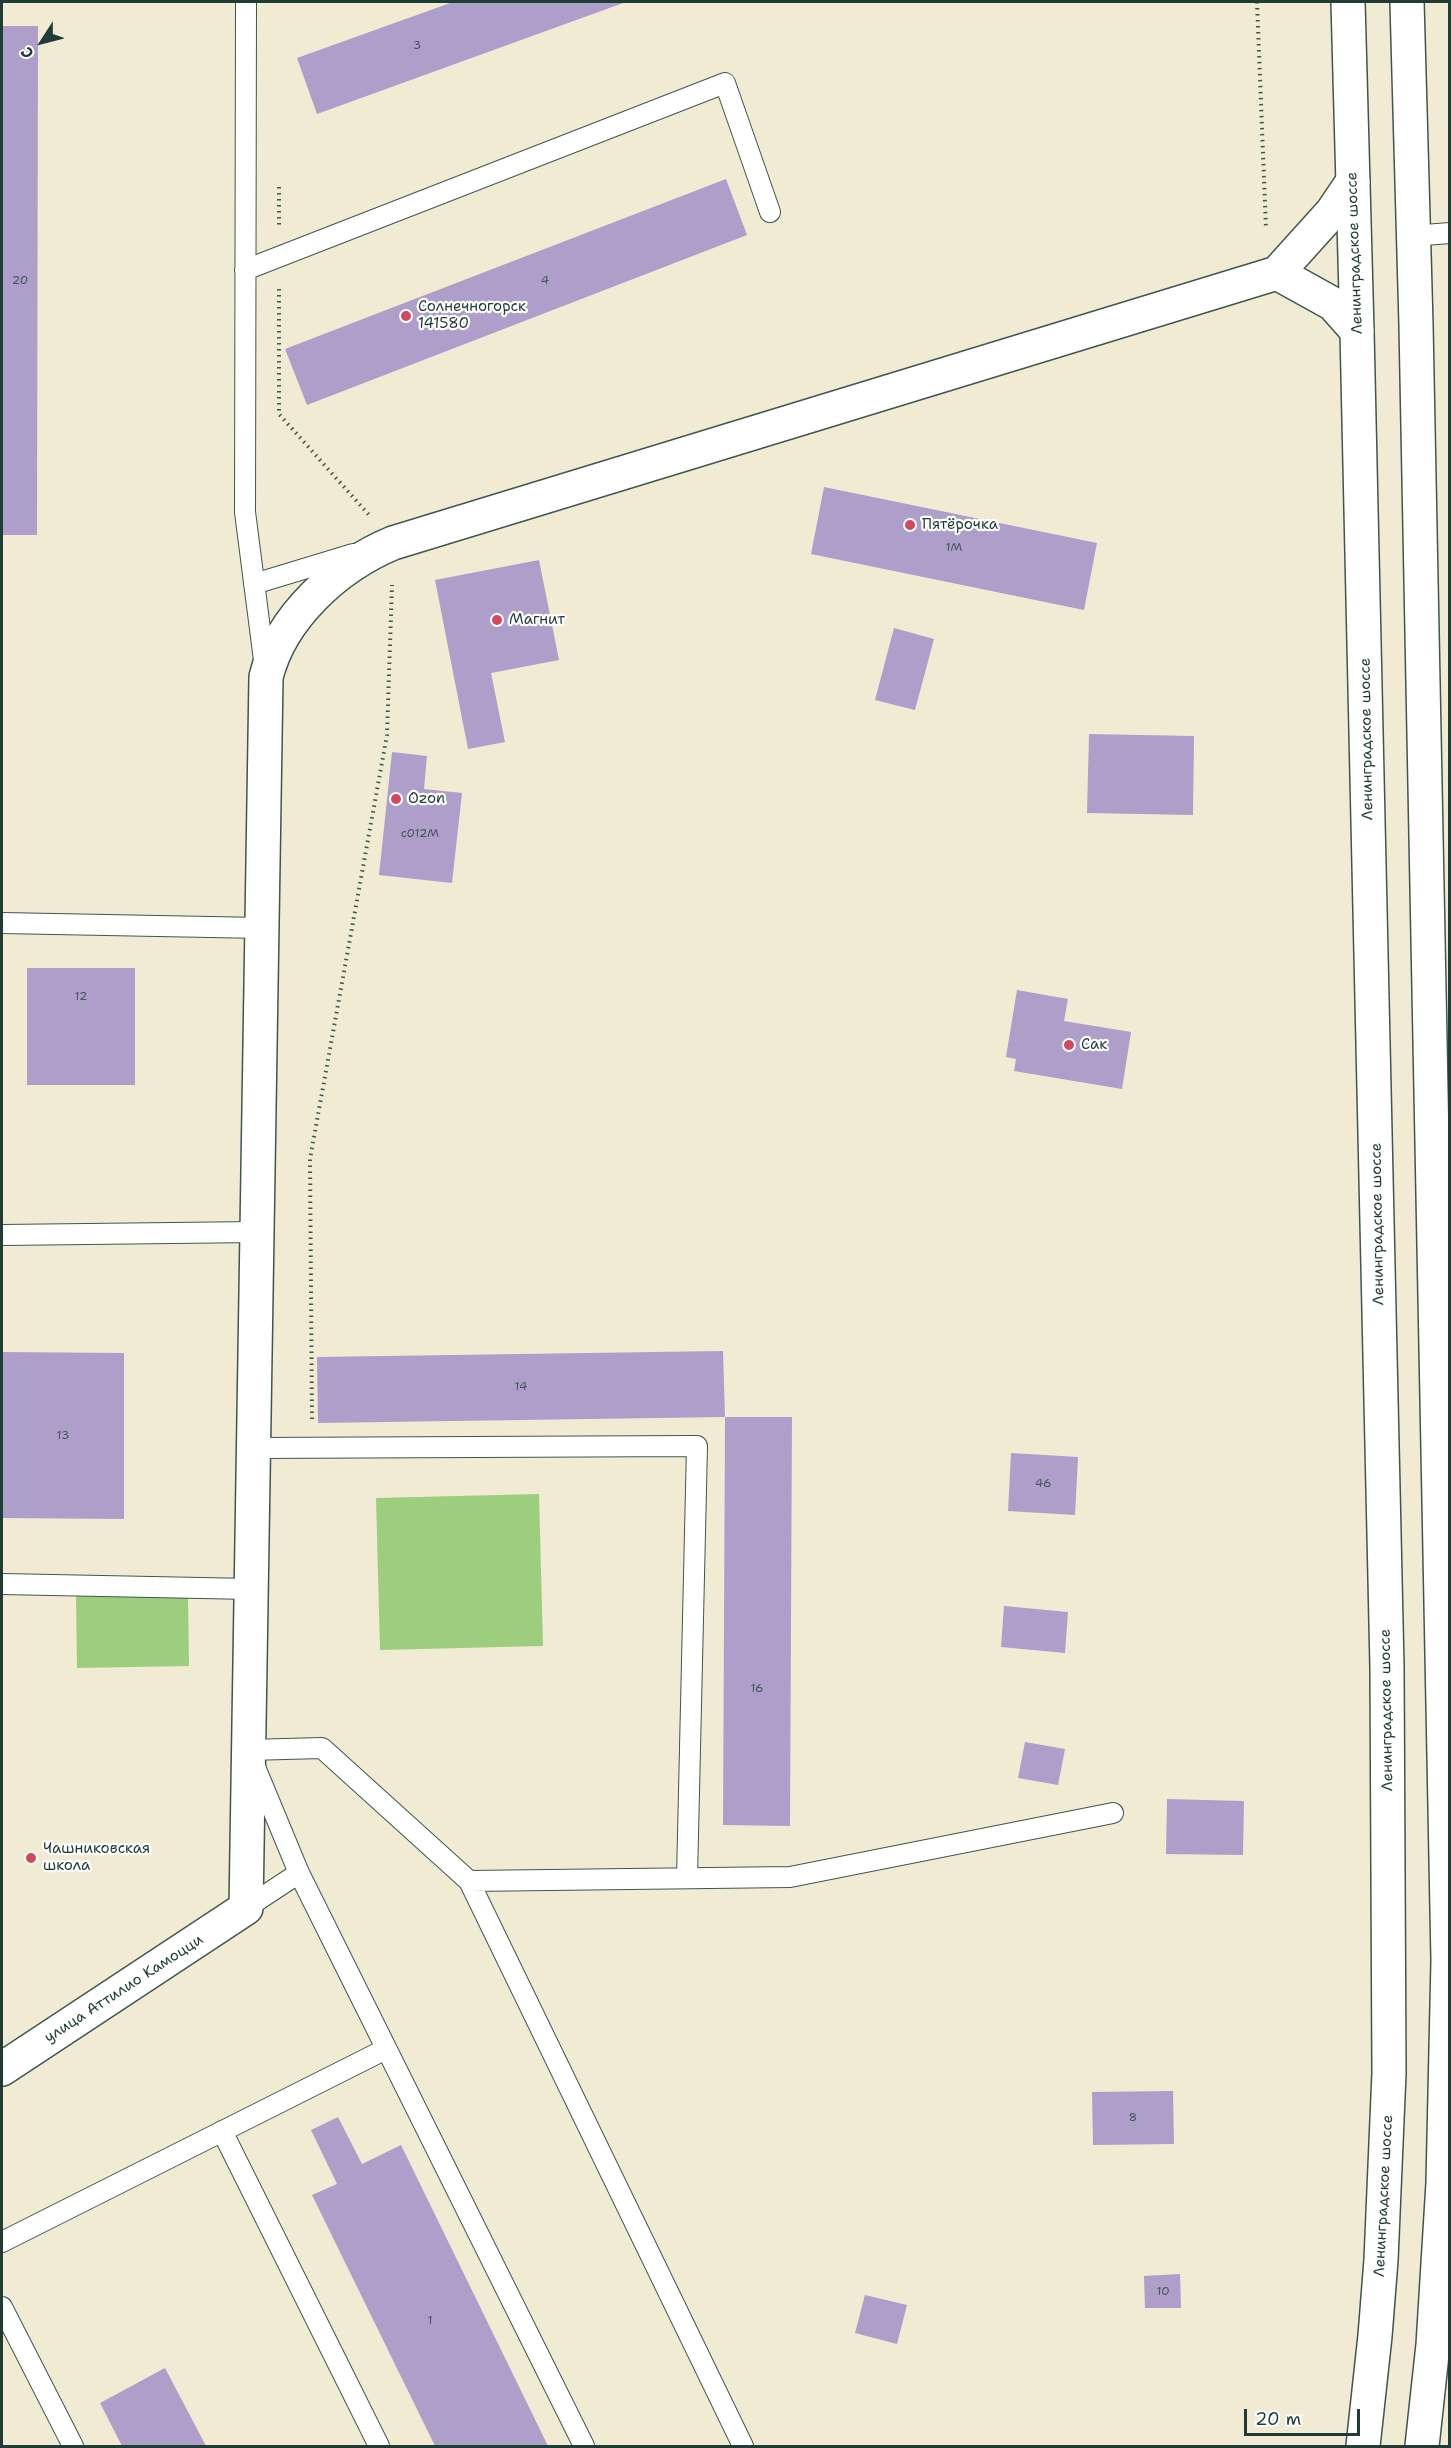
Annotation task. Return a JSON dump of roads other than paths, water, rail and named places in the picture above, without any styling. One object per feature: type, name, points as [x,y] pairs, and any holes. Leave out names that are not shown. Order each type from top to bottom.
[{"type":"main road","name":"Ленинградское шоссе","points":[[1348,2],[1386,1655],[1389,2073],[1379,2282],[1363,2446]]},
{"type":"main road","points":[[1407,2],[1441,1218],[1448,1960],[1443,2183],[1433,2346],[1422,2446]]},
{"type":"main road","points":[[246,1908],[266,677],[278,646],[317,593],[345,568],[393,543],[1277,273],[1332,212],[1353,181]]},
{"type":"main road","points":[[1277,273],[1333,304],[1357,332]]},
{"type":"main road","name":"улица Аттилио Камоцци","points":[[2,2069],[246,1908]]},
{"type":"lane","points":[[246,2],[245,512],[266,677]]},
{"type":"lane","points":[[245,270],[725,83],[770,212]]},
{"type":"lane","points":[[1412,236],[1449,233]]},
{"type":"lane","points":[[254,584],[393,543]]},
{"type":"lane","points":[[2,923],[262,928]]},
{"type":"lane","points":[[2,1235],[257,1232]]},
{"type":"lane","points":[[253,1448],[697,1446],[687,1878]]},
{"type":"lane","points":[[2,1584],[251,1589]]},
{"type":"lane","points":[[584,2446],[299,1873],[248,1750],[322,1748],[469,1881],[742,2446]]},
{"type":"lane","points":[[469,1881],[790,1877],[1113,1813]]},
{"type":"lane","points":[[246,1908],[299,1873]]},
{"type":"lane","points":[[2,2242],[387,2049]]},
{"type":"lane","points":[[222,2131],[379,2446]]},
{"type":"lane","points":[[2,2307],[73,2446]]},
{"type":"place","name":"Солнечногорск 141580","points":[[406,316]]},
{"type":"place","name":"Пятёрочка","points":[[910,525]]},
{"type":"place","name":"Магнит","points":[[497,620]]},
{"type":"place","name":"Ozon","points":[[396,799]]},
{"type":"place","name":"Сак","points":[[1069,1045]]},
{"type":"place","name":"Чашниковская школа","points":[[31,1858]]}]
